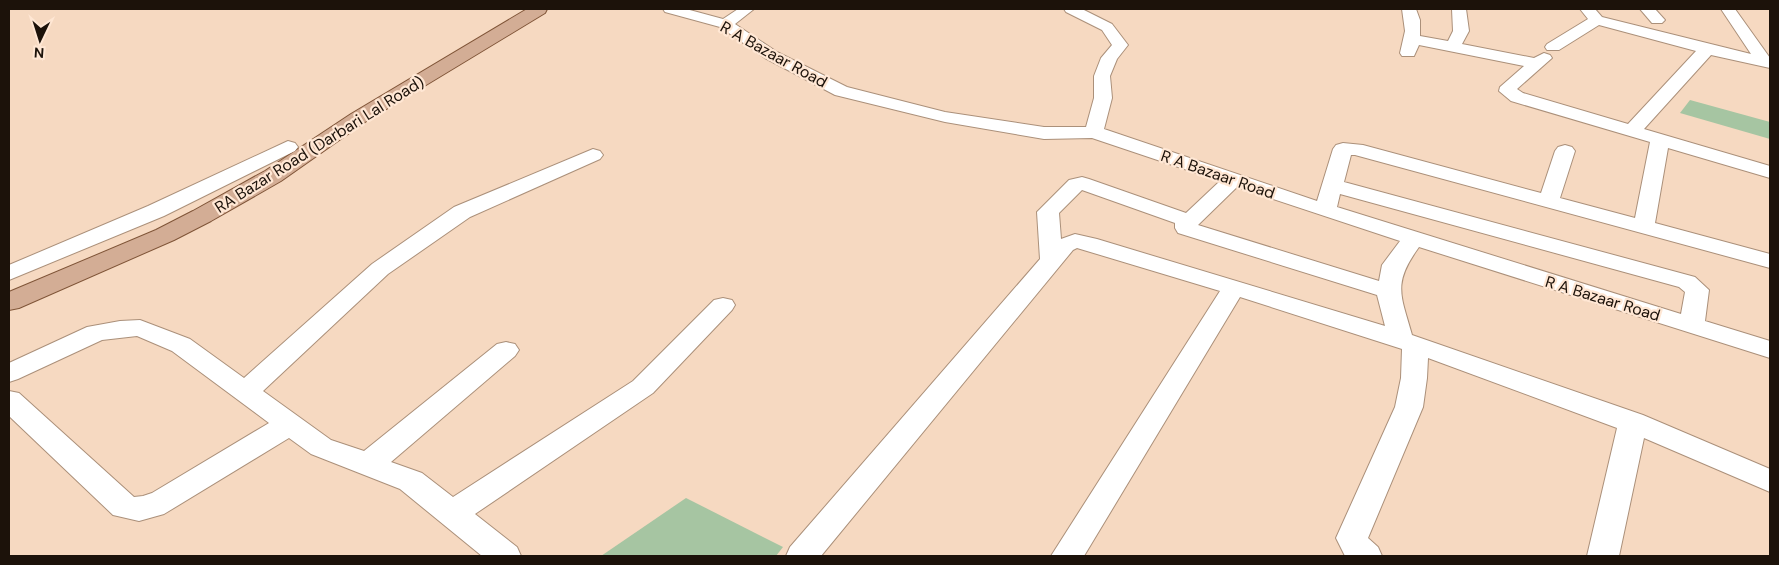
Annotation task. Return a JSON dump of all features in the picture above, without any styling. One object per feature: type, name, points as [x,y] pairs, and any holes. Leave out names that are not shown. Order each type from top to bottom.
[{"type":"main road","name":"RA Bazar Road (Darbari Lal Road)","points":[[9,285],[132,234],[245,175],[413,67],[511,9]]},
{"type":"main road","name":"RA Bazar Road (Darbari Lal Road)","points":[[9,302],[165,235],[202,216],[273,176],[358,118],[539,9]]},
{"type":"street","name":"R A Bazaar Road","points":[[670,9],[724,24],[771,55],[842,91],[954,119],[1044,133],[1094,132],[1325,210],[1770,350]]},
{"type":"street","points":[[724,24],[747,9]]},
{"type":"street","points":[[1071,9],[1107,27],[1120,45],[1109,58],[1102,76],[1103,98],[1094,132]]},
{"type":"street","points":[[1409,9],[1414,29],[1411,46],[1453,46],[1544,56]]},
{"type":"street","points":[[1453,46],[1461,31],[1459,9]]},
{"type":"street","points":[[1647,9],[1657,20]]},
{"type":"street","points":[[1728,9],[1768,63]]},
{"type":"street","points":[[1768,63],[1707,49],[1592,15],[1544,56],[1508,91],[1517,97],[1770,172]]},
{"type":"street","points":[[1633,130],[1707,49]]},
{"type":"street","points":[[1644,226],[1660,138]]},
{"type":"street","points":[[9,273],[156,211],[288,147]]},
{"type":"street","points":[[1325,210],[1343,149],[1348,148],[1770,261]]},
{"type":"street","points":[[1549,201],[1565,151]]},
{"type":"street","points":[[245,392],[380,268],[462,212],[593,155]]},
{"type":"street","points":[[1234,180],[1189,221],[1186,224],[1186,228],[1388,291]]},
{"type":"street","points":[[1052,261],[1048,212],[1076,184],[1082,183],[1189,221]]},
{"type":"street","points":[[1332,185],[1687,282],[1697,290],[1692,326]]},
{"type":"street","points":[[1366,556],[1357,548],[1352,538],[1409,407],[1414,378],[1408,343],[1388,291],[1394,265],[1414,238]]},
{"type":"street","points":[[802,556],[1065,245],[1075,241],[1234,287],[1490,370],[1633,422],[1770,482]]},
{"type":"street","points":[[1067,556],[1234,287]]},
{"type":"street","points":[[452,514],[643,387],[722,305]]},
{"type":"street","points":[[9,373],[96,333],[140,328],[181,345],[321,447],[411,481],[505,556]]},
{"type":"street","points":[[367,465],[506,350]]},
{"type":"street","points":[[9,400],[124,506],[131,510],[152,506],[162,501],[290,424]]},
{"type":"street","points":[[1603,556],[1633,422]]},
{"type":"green space","points":[[1690,100],[1770,122],[1770,139],[1680,113]]},
{"type":"green space","points":[[686,498],[783,547],[776,556],[601,556]]}]
